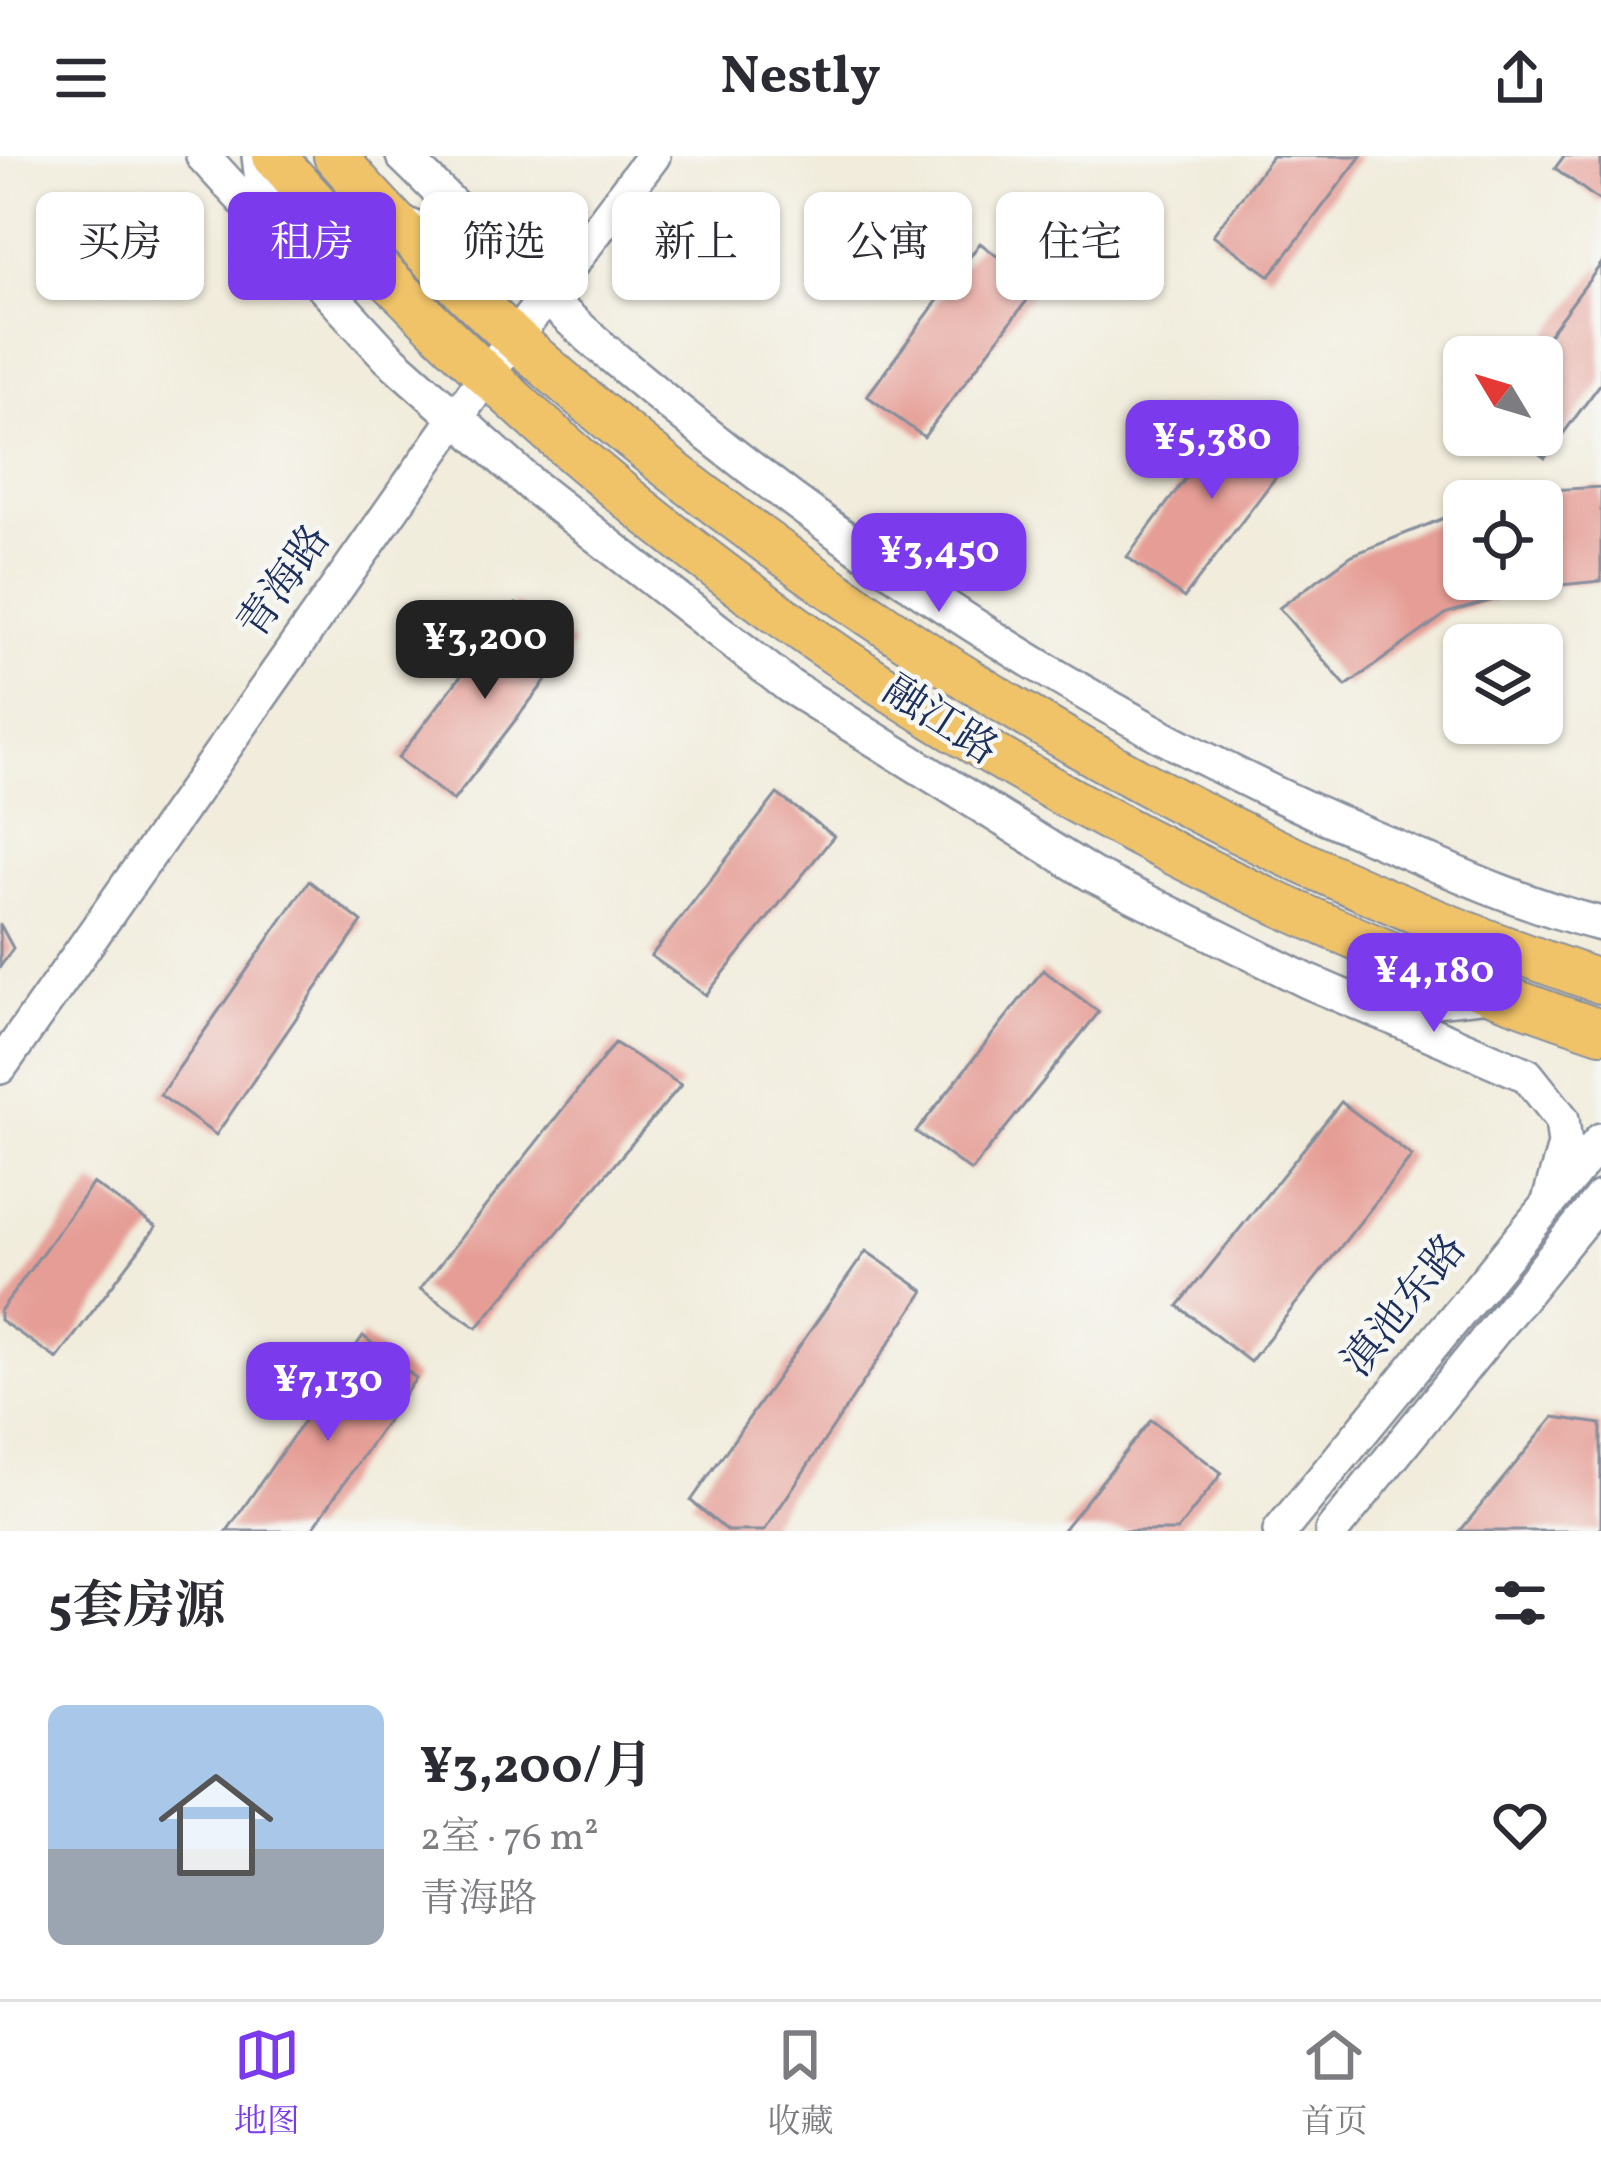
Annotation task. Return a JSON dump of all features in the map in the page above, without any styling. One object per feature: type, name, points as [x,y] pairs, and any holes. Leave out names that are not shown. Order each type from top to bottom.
[{"type":"main road","name":"融江路","points":[[274,156],[485,377],[737,587],[1001,762],[1138,840],[1255,898],[1489,994],[1601,1031]]},
{"type":"main road","name":"融江路","points":[[335,156],[516,342],[646,453],[773,547],[1047,730],[1164,797],[1394,908],[1601,982]]},
{"type":"street","points":[[203,156],[235,192]]},
{"type":"street","points":[[259,156],[263,192]]},
{"type":"street","points":[[403,156],[440,192]]},
{"type":"street","name":"青海路","points":[[588,245],[653,156]]},
{"type":"street","points":[[398,221],[420,229]]},
{"type":"street","points":[[334,300],[388,357],[457,418],[715,631],[955,793],[1109,883],[1370,1008],[1527,1075],[1549,1096],[1562,1119],[1565,1145],[1548,1205]]},
{"type":"street","name":"青海路","points":[[0,1067],[485,377],[548,300]]},
{"type":"street","points":[[551,300],[625,367],[814,517],[1048,672],[1281,799],[1537,908],[1601,924]]},
{"type":"street","points":[[1370,1008],[1489,994]]},
{"type":"street","name":"滇池东路","points":[[1280,1531],[1601,1140]]},
{"type":"street","name":"滇池东路","points":[[1332,1531],[1588,1221],[1601,1198]]},
{"type":"building","points":[[1272,156],[1361,156],[1270,276],[1213,235]]},
{"type":"building","points":[[1564,156],[1601,156],[1601,202],[1555,168]]},
{"type":"building","points":[[980,243],[996,255],[996,300],[1027,300],[924,437],[867,396],[938,300],[972,300],[972,254]]},
{"type":"building","points":[[1601,264],[1601,383],[1563,434],[1563,336],[1548,336]]},
{"type":"building","points":[[1241,404],[1297,449],[1184,598],[1127,557]]},
{"type":"building","points":[[1601,487],[1601,581],[1563,585],[1563,489]]},
{"type":"building","points":[[1443,518],[1443,600],[1494,600],[1447,613],[1346,686],[1279,608],[1352,555]]},
{"type":"building","points":[[516,604],[574,644],[453,801],[398,758]]},
{"type":"building","points":[[777,794],[834,836],[706,995],[651,956]]},
{"type":"building","points":[[309,881],[362,922],[216,1135],[160,1095]]},
{"type":"building","points":[[0,924],[13,948],[0,967]]},
{"type":"building","points":[[1043,970],[1099,1012],[971,1171],[916,1132]]},
{"type":"building","points":[[615,1043],[681,1085],[477,1328],[420,1289]]},
{"type":"building","points":[[1341,1102],[1412,1156],[1250,1362],[1178,1306]]},
{"type":"building","points":[[93,1183],[156,1227],[57,1359],[0,1320],[0,1311]]},
{"type":"building","points":[[866,1251],[924,1291],[764,1531],[727,1531],[691,1501]]},
{"type":"building","points":[[363,1336],[416,1378],[311,1531],[227,1531]]},
{"type":"building","points":[[1554,1417],[1601,1424],[1601,1531],[1460,1531]]},
{"type":"building","points":[[1151,1420],[1222,1473],[1177,1531],[1062,1531]]}]
